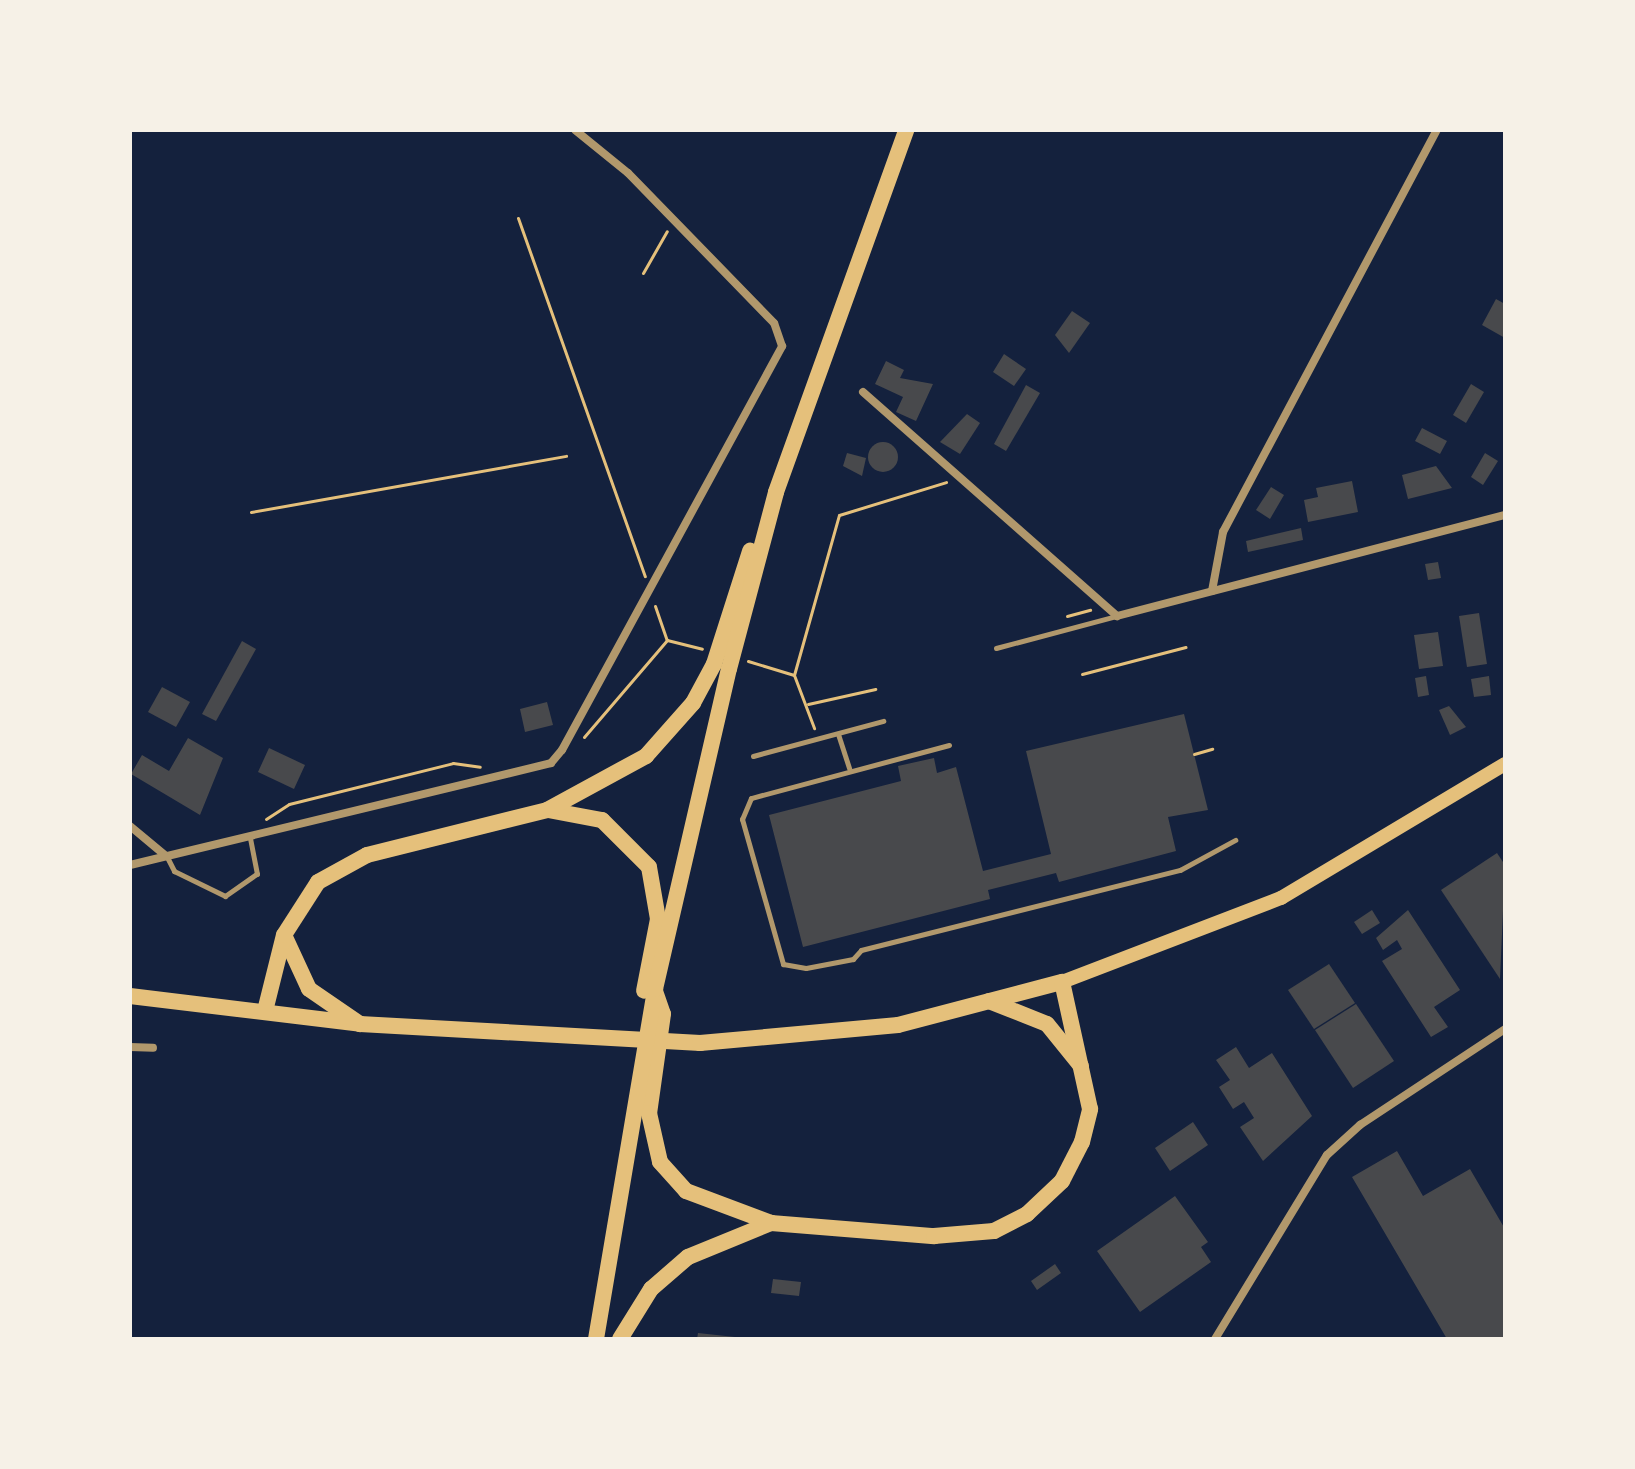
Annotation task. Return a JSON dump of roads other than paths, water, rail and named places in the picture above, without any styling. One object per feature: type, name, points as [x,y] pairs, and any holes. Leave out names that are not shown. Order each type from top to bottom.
[{"type":"main road","points":[[596,1339],[655,989],[776,492],[906,130]]},
{"type":"main road","points":[[265,1011],[284,935],[318,882],[367,855],[547,810],[619,776],[693,703],[714,664],[761,514],[776,492]]},
{"type":"main road","points":[[130,996],[360,1024],[576,1039],[700,1043],[815,1038],[1062,982],[1281,898],[1505,764]]},
{"type":"main road","points":[[547,810],[602,820],[649,867],[658,901],[642,1002],[649,1018]]},
{"type":"main road","points":[[284,935],[309,989],[360,1024]]},
{"type":"main road","points":[[655,989],[663,1014],[649,1113],[660,1162],[696,1196],[771,1223],[934,1236],[994,1231],[1027,1214],[1062,1181],[1090,1109],[1062,982]]},
{"type":"main road","points":[[989,1001],[1047,1024],[1084,1071]]},
{"type":"main road","points":[[620,1339],[651,1289],[688,1257],[771,1223]]},
{"type":"street","points":[[130,865],[551,763],[562,750],[651,593],[782,346],[774,323],[674,221],[575,130]]},
{"type":"street","points":[[1212,591],[1223,532],[1437,130]]},
{"type":"street","points":[[863,392],[1117,616],[1505,515]]},
{"type":"street","points":[[130,826],[166,856]]},
{"type":"street","points":[[1215,1339],[1327,1155],[1360,1125],[1505,1029]]},
{"type":"street","points":[[130,1047],[153,1048]]},
{"type":"lane","points":[[996,648],[1117,616]]},
{"type":"lane","points":[[753,756],[883,721]]},
{"type":"lane","points":[[838,734],[849,768]]},
{"type":"lane","points":[[949,745],[849,768],[761,793],[744,808],[778,955],[792,968],[853,959],[861,950],[1180,870],[1235,840]]},
{"type":"lane","points":[[166,856],[174,871],[225,896],[257,874],[250,837]]}]
